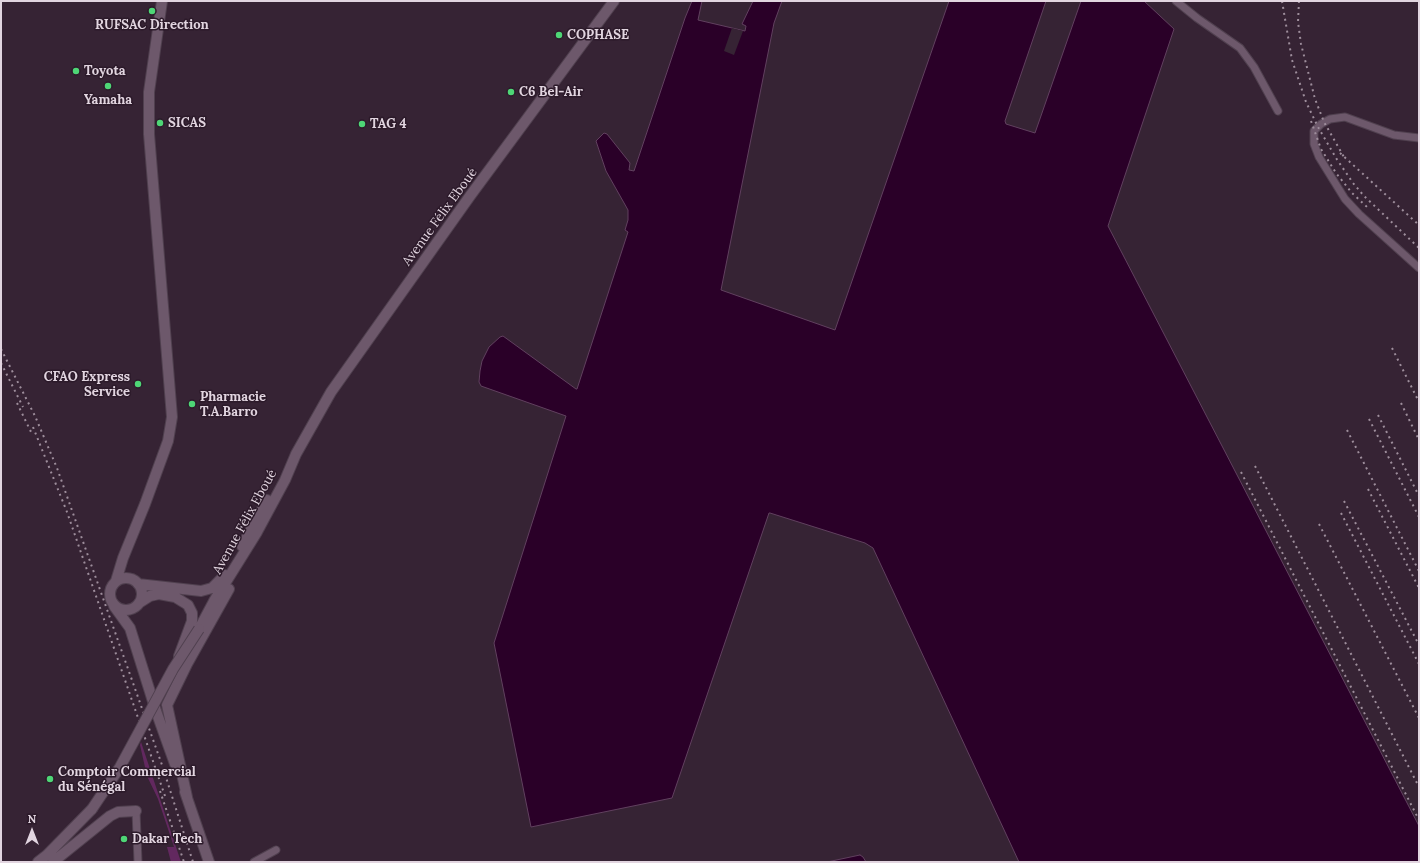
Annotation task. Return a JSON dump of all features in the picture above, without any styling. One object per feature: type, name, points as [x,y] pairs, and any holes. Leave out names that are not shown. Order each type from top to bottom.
[{"type":"street","points":[[162,1],[149,92],[149,134],[172,417],[168,442],[123,558],[116,581],[111,587],[109,593],[110,600],[130,628],[156,711],[209,862]]},
{"type":"street","name":"Avenue Félix Eboué","points":[[212,604],[225,575],[273,489],[296,454],[331,392],[470,196],[614,1]]},
{"type":"street","points":[[1176,1],[1196,18],[1240,48],[1254,67],[1278,111]]},
{"type":"street","points":[[1419,138],[1394,135],[1345,116],[1330,119],[1321,124],[1314,131],[1314,144],[1319,157],[1345,198],[1359,214],[1419,268]]},
{"type":"street","name":"Avenue Félix Eboué","points":[[75,830],[92,809],[120,767],[194,629],[212,604],[257,532],[285,480],[296,454]]},
{"type":"street","points":[[156,711],[167,705],[187,664],[252,548],[257,532]]},
{"type":"street","points":[[123,558],[142,592],[142,598],[131,617],[130,628]]},
{"type":"street","points":[[116,581],[125,578],[136,582],[199,591],[212,588],[225,575]]},
{"type":"street","points":[[199,591],[212,604]]},
{"type":"street","points":[[188,605],[191,597],[199,591]]},
{"type":"street","points":[[114,606],[125,610],[137,605],[150,596],[159,594],[175,597],[188,605],[191,610],[194,629]]},
{"type":"street","points":[[167,705],[187,797]]},
{"type":"street","points":[[53,862],[110,816],[118,812],[136,811],[138,862]]},
{"type":"street","points":[[53,862],[75,830]]},
{"type":"street","points":[[38,862],[75,830]]},
{"type":"street","points":[[254,862],[276,850]]},
{"type":"shaded area","points":[[692,1],[702,1],[698,20],[745,31],[746,26],[742,24],[753,1],[782,1],[774,23],[721,290],[835,330],[949,1],[1046,1],[1005,121],[1006,124],[1035,133],[1081,1],[1144,1],[1174,29],[1108,226],[1419,826],[1419,862],[1019,862],[873,548],[865,543],[770,513],[672,798],[531,827],[494,643],[566,416],[481,386],[479,382],[480,371],[482,361],[489,347],[503,336],[577,389],[628,232],[625,230],[628,220],[628,210],[606,171],[596,141],[604,133],[607,134],[630,163],[629,170],[634,171]]},
{"type":"shaded area","points":[[141,742],[181,862],[171,862],[167,847],[174,847],[158,799],[147,776],[140,745]]},
{"type":"shaded area","points":[[860,855],[866,862],[827,862]]},
{"type":"pier","points":[[732,28],[743,31],[734,55],[724,51]]},
{"type":"railway","points":[[1282,1],[1292,60],[1306,102],[1318,127],[1353,183],[1364,196],[1419,248]]},
{"type":"railway","points":[[1299,1],[1298,22],[1301,44],[1315,99],[1324,122],[1344,157]]},
{"type":"railway","points":[[1311,121],[1321,149],[1336,173],[1352,193],[1367,207]]},
{"type":"railway","points":[[1340,153],[1419,225]]},
{"type":"railway","points":[[1392,348],[1419,402]]},
{"type":"railway","points":[[1,349],[35,416],[57,468],[162,765],[193,862]]},
{"type":"railway","points":[[1,363],[23,407]]},
{"type":"railway","points":[[17,403],[32,434]]},
{"type":"railway","points":[[1401,403],[1419,440]]},
{"type":"railway","points":[[1378,415],[1419,496]]},
{"type":"railway","points":[[1369,419],[1419,517]]},
{"type":"railway","points":[[33,427],[67,512],[165,796]]},
{"type":"railway","points":[[1347,430],[1419,571]]},
{"type":"railway","points":[[1255,466],[1419,787]]},
{"type":"railway","points":[[1241,472],[1419,820]]},
{"type":"railway","points":[[1368,489],[1419,588]]},
{"type":"railway","points":[[1344,501],[1419,645]]},
{"type":"railway","points":[[1341,513],[1419,664]]},
{"type":"railway","points":[[1319,524],[1419,718]]},
{"type":"railway","points":[[160,791],[184,862]]},
{"type":"place","name":"RUFSAC Direction","points":[[152,11]]},
{"type":"place","name":"COPHASE","points":[[559,35]]},
{"type":"place","name":"Toyota","points":[[76,71]]},
{"type":"place","name":"Yamaha","points":[[108,86]]},
{"type":"place","name":"C6 Bel-Air","points":[[511,92]]},
{"type":"place","name":"SICAS","points":[[160,123]]},
{"type":"place","name":"TAG 4","points":[[362,124]]},
{"type":"place","name":"CFAO Express Service","points":[[138,384]]},
{"type":"place","name":"Pharmacie T.A.Barro","points":[[192,404]]},
{"type":"place","name":"Comptoir Commercial du Sénégal","points":[[50,779]]},
{"type":"place","name":"Dakar Tech","points":[[124,839]]}]
